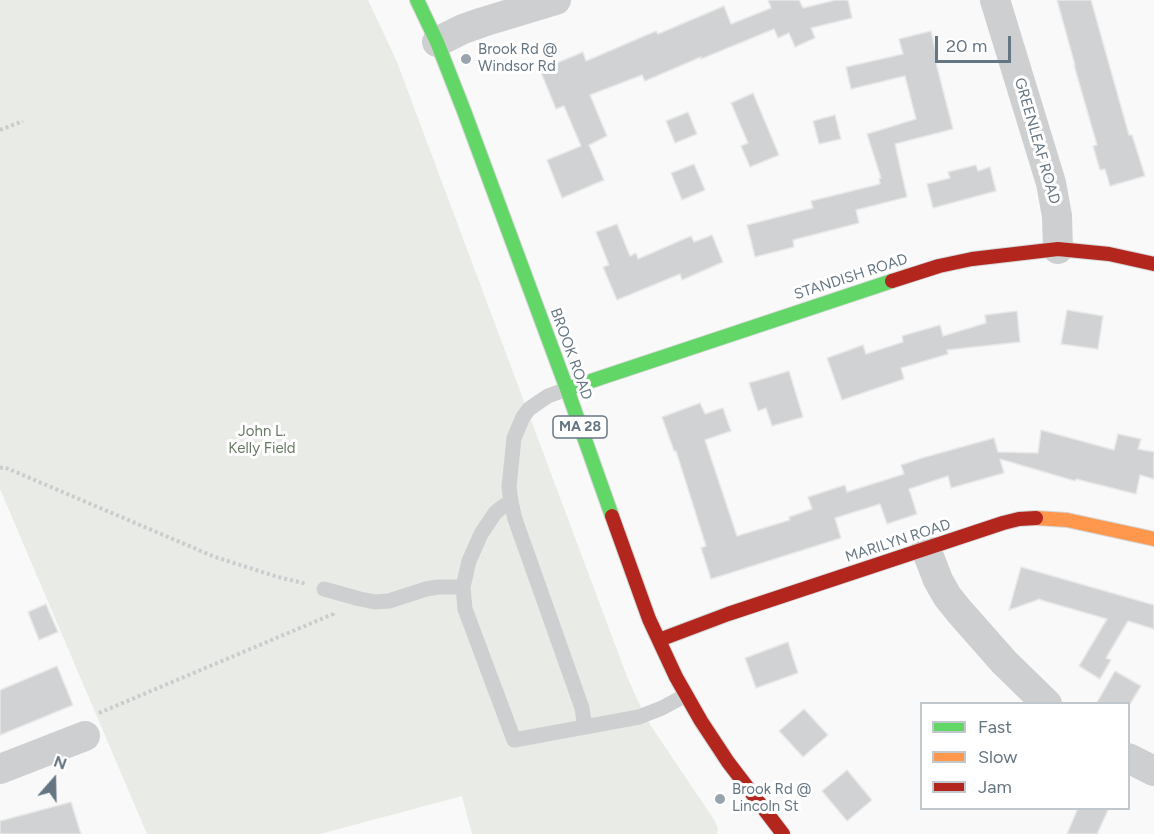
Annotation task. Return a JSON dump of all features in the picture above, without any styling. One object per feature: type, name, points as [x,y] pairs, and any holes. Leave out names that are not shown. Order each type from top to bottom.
[{"type":"street","name":"BROOK ROAD","points":[[417,0],[437,42],[464,111],[643,602],[659,640],[686,695],[728,762],[783,834]]},
{"type":"street","points":[[437,42],[463,29],[556,0]]},
{"type":"street","name":"GREENLEAF ROAD","points":[[995,0],[1055,199],[1058,249]]},
{"type":"street","name":"STANDISH ROAD","points":[[567,389],[939,266],[972,259],[1058,249],[1109,254],[1154,264]]},
{"type":"street","name":"MARILYN ROAD","points":[[659,640],[728,614],[1003,523],[1033,518],[1067,520],[1154,539]]},
{"type":"street","points":[[926,549],[947,596],[1004,662],[1045,702]]},
{"type":"street","points":[[0,769],[85,736]]},
{"type":"street","points":[[1130,759],[1154,771]]},
{"type":"lane","points":[[567,389],[538,402],[523,417],[514,438],[509,487],[515,519],[582,708],[585,727]]},
{"type":"lane","points":[[511,502],[495,513],[482,534],[465,574],[463,597],[465,609],[514,740],[639,717],[686,695]]},
{"type":"lane","points":[[324,589],[375,602],[389,601],[426,589],[463,587]]},
{"type":"path","points":[[0,130],[23,121]]},
{"type":"path","points":[[0,468],[3,467],[215,557],[324,589]]},
{"type":"path","points":[[85,736],[80,721],[333,614],[344,594]]},
{"type":"green space","name":"John L. Kelly Field","points":[[0,0],[368,0],[397,62],[626,674],[651,726],[715,821],[717,834],[472,834],[462,796],[320,834],[147,834],[0,489]]},
{"type":"building","points":[[768,0],[799,0],[803,8],[836,0],[848,0],[852,18],[811,28],[815,38],[795,47],[789,33],[778,38],[774,29],[645,81],[642,75],[590,95],[607,136],[589,145],[604,180],[562,198],[547,160],[581,146],[564,106],[556,109],[540,70],[583,52],[586,61],[656,31],[658,34],[724,6],[731,24],[771,8]]},
{"type":"building","points":[[1057,0],[1091,0],[1129,135],[1132,135],[1145,176],[1110,186],[1105,169],[1100,170],[1093,146],[1097,145]]},
{"type":"building","points":[[931,31],[938,62],[936,63],[953,129],[895,144],[907,197],[856,210],[859,223],[793,240],[794,247],[755,257],[747,225],[813,208],[811,201],[880,184],[879,179],[881,178],[867,134],[916,119],[905,76],[851,89],[846,67],[903,54],[899,39]]},
{"type":"building","points":[[753,93],[779,155],[750,167],[741,146],[748,143],[731,103]]},
{"type":"building","points":[[688,112],[697,134],[675,143],[666,121]]},
{"type":"building","points":[[835,115],[841,139],[819,144],[813,121]]},
{"type":"building","points":[[694,164],[705,190],[682,200],[671,173]]},
{"type":"building","points":[[976,165],[978,171],[990,167],[996,191],[933,208],[927,184],[950,178],[948,172]]},
{"type":"building","points":[[617,224],[630,256],[636,253],[638,259],[691,236],[694,242],[712,235],[723,262],[682,280],[680,274],[617,300],[603,267],[609,265],[596,232]]},
{"type":"building","points":[[1067,310],[1103,316],[1098,349],[1061,344]]},
{"type":"building","points":[[1017,311],[1020,342],[947,350],[948,354],[901,368],[904,379],[842,400],[827,358],[863,345],[866,354],[903,342],[902,336],[940,325],[943,336],[986,323],[985,315]]},
{"type":"building","points":[[789,371],[803,417],[772,426],[766,408],[758,411],[749,383]]},
{"type":"building","points":[[700,403],[705,414],[723,408],[731,431],[705,440],[737,536],[790,520],[789,517],[812,509],[808,497],[845,485],[847,492],[904,474],[901,465],[994,438],[998,452],[1038,453],[1041,430],[1114,450],[1118,434],[1141,439],[1138,449],[1154,452],[1154,479],[1140,475],[1136,494],[1076,479],[1075,481],[1000,459],[1004,473],[951,488],[948,476],[909,489],[917,514],[887,524],[880,504],[835,518],[841,538],[711,579],[701,548],[706,546],[676,451],[674,451],[662,417]]},
{"type":"building","points":[[1021,567],[1154,605],[1154,629],[1128,621],[1106,658],[1111,660],[1100,679],[1079,666],[1107,619],[1040,599],[1009,610]]},
{"type":"building","points":[[46,604],[58,632],[39,640],[28,612]]},
{"type":"building","points":[[788,642],[798,673],[756,688],[745,658]]},
{"type":"building","points":[[57,666],[73,705],[0,735],[0,690]]},
{"type":"building","points":[[1115,671],[1141,686],[1130,704],[1130,702],[1097,702]]},
{"type":"building","points":[[804,709],[828,735],[803,757],[779,731]]},
{"type":"building","points":[[847,770],[872,800],[847,821],[822,791]]},
{"type":"building","points":[[71,802],[81,834],[0,834],[0,821]]},
{"type":"building","points":[[1077,810],[1108,810],[1097,834],[1067,834]]},
{"type":"traffic: fast","points":[[417,0],[437,42],[464,111],[612,516]]},
{"type":"traffic: fast","points":[[567,389],[892,281]]},
{"type":"traffic: slow","points":[[1036,518],[1067,520],[1154,539]]},
{"type":"traffic: jam","points":[[892,281],[939,266],[972,259],[1058,249],[1109,254],[1154,264]]},
{"type":"traffic: jam","points":[[612,516],[649,619],[676,677],[728,762],[783,834]]},
{"type":"traffic: jam","points":[[659,640],[728,614],[1003,523],[1036,518]]},
{"type":"place","name":"Brook Rd @ Windsor Rd","points":[[466,59]]},
{"type":"place","name":"Brook Rd @ Lincoln St","points":[[720,799]]}]
